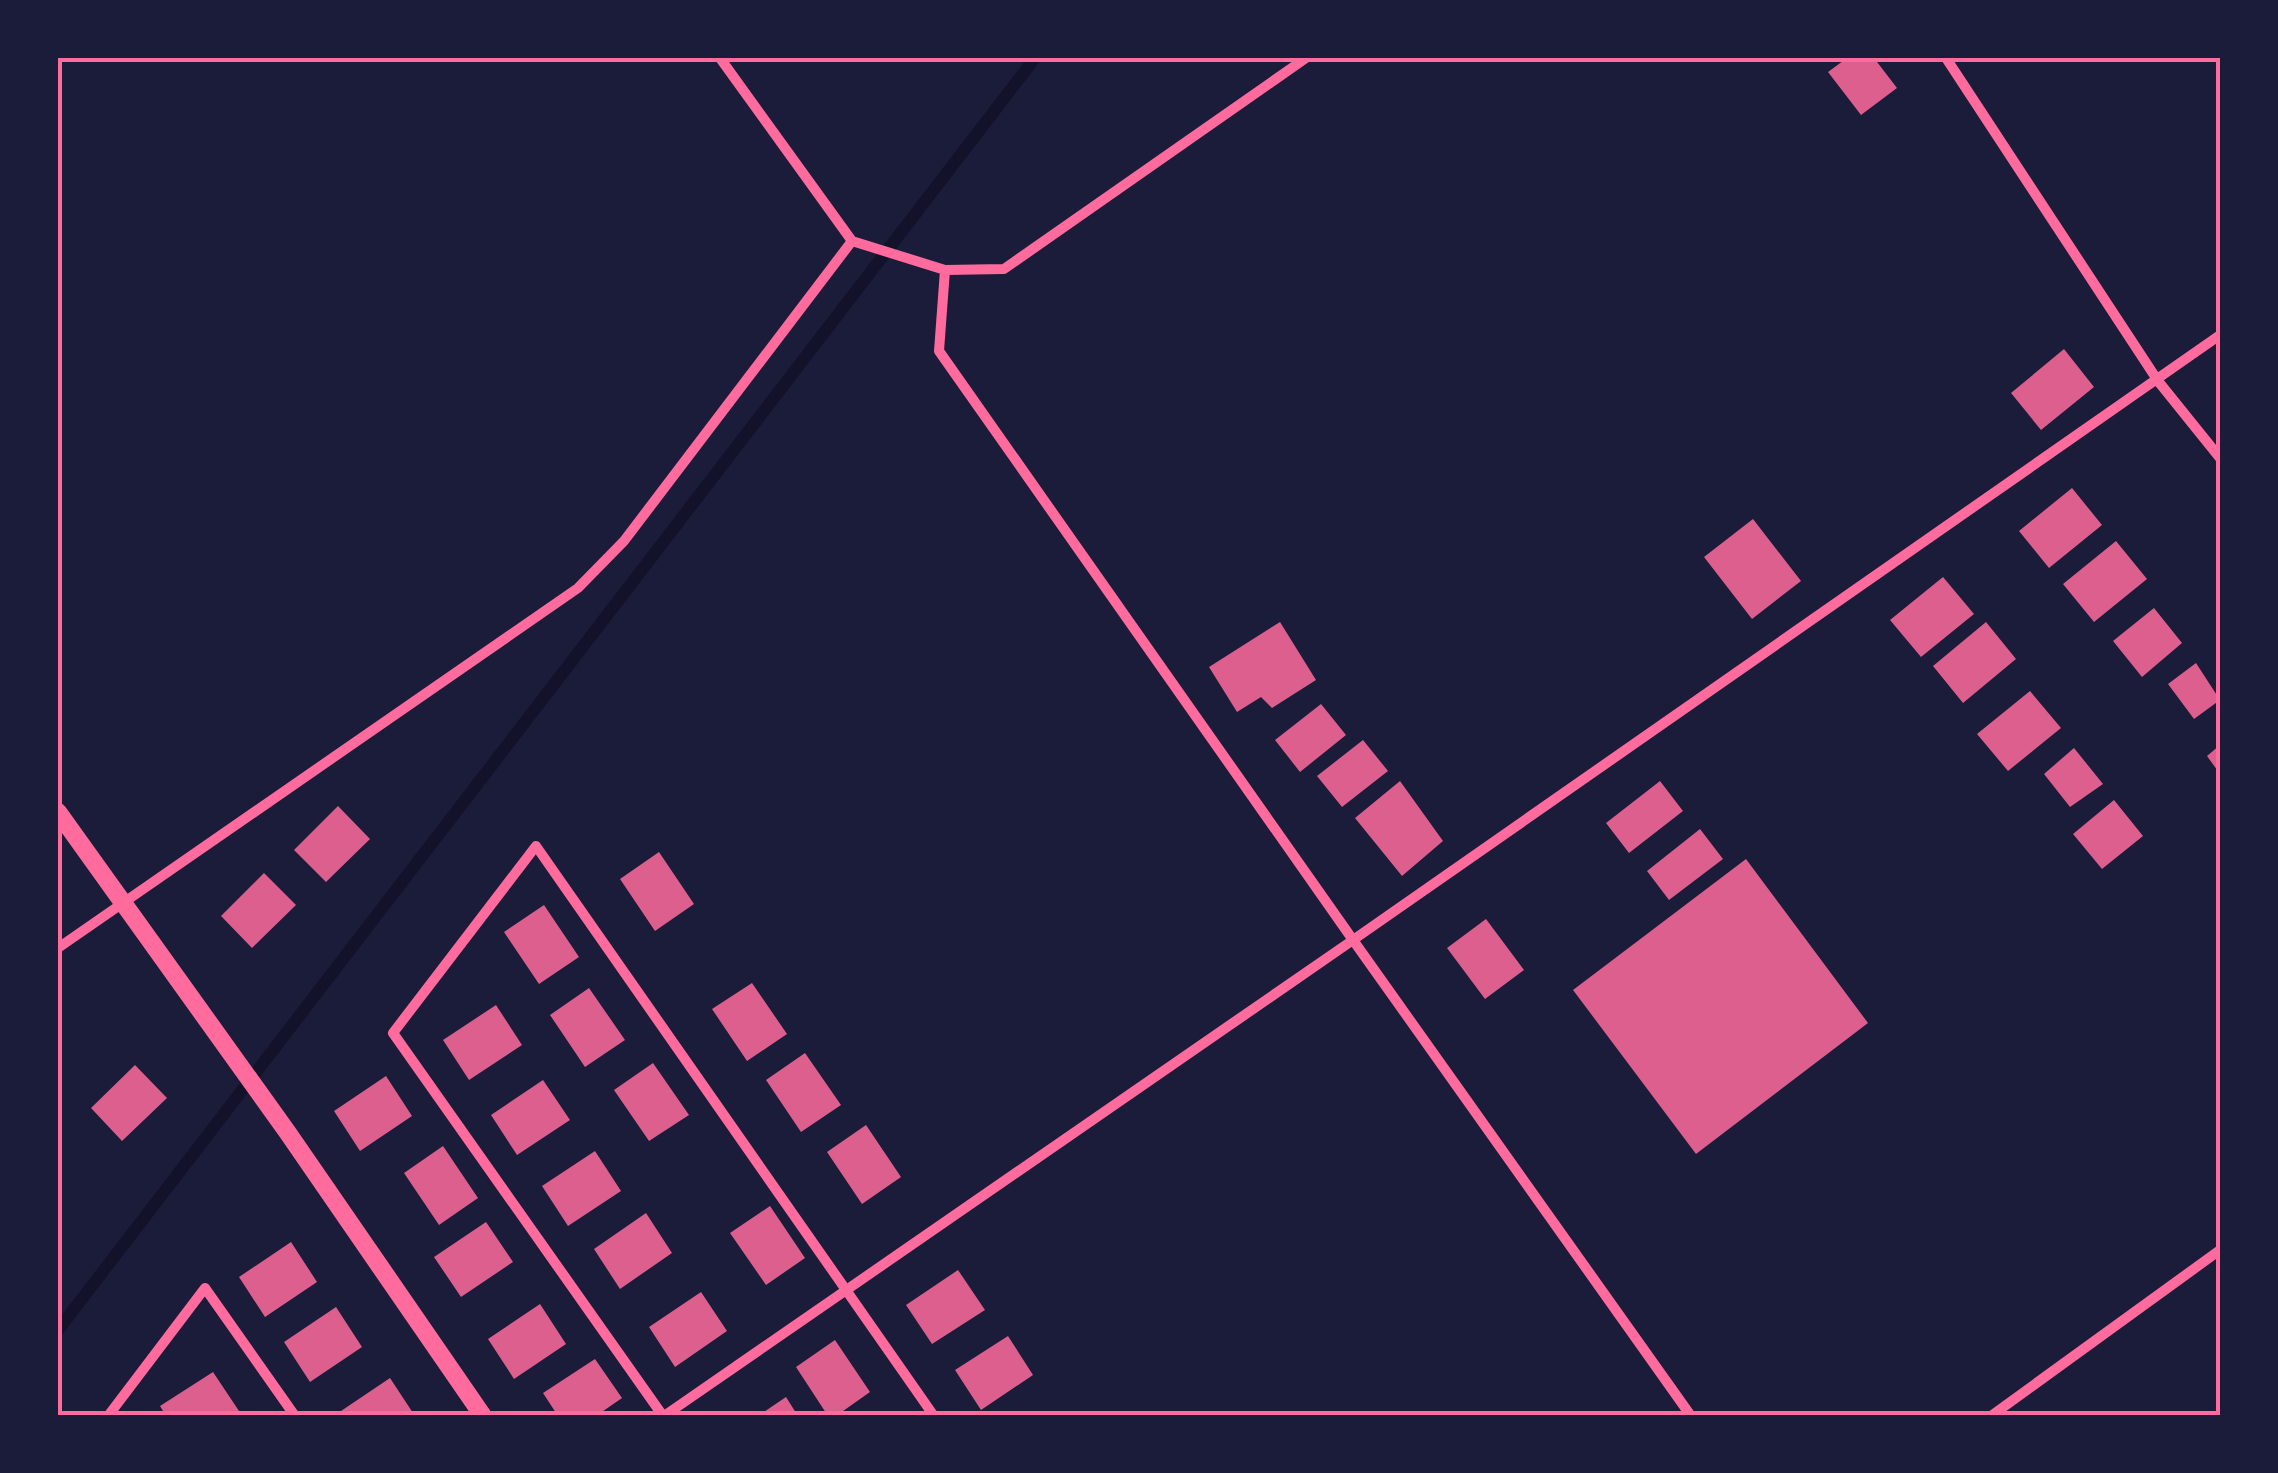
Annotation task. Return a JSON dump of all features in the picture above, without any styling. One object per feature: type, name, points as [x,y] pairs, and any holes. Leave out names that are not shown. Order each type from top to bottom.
[{"type":"street","points":[[720,58],[852,241],[945,270],[1004,269],[1306,58]]},
{"type":"street","points":[[1946,58],[2158,381],[2220,458]]},
{"type":"street","points":[[58,948],[578,588],[624,541],[852,241]]},
{"type":"street","points":[[945,270],[939,350],[1691,1416]]},
{"type":"street","points":[[934,1416],[843,1290],[536,846],[394,1033],[664,1416],[843,1290],[2158,381],[2220,335]]},
{"type":"street","points":[[58,812],[288,1133],[483,1416]]},
{"type":"street","points":[[1991,1416],[2220,1250]]},
{"type":"street","points":[[108,1416],[204,1288],[295,1416]]},
{"type":"building","points":[[1847,58],[1874,58],[1897,88],[1861,115],[1828,72]]},
{"type":"building","points":[[2064,349],[2094,387],[2041,430],[2011,393]]},
{"type":"building","points":[[2072,488],[2102,525],[2049,568],[2019,531]]},
{"type":"building","points":[[1753,519],[1801,581],[1752,619],[1704,557]]},
{"type":"building","points":[[2116,541],[2147,579],[2094,622],[2063,584]]},
{"type":"building","points":[[1943,577],[1974,614],[1921,657],[1890,620]]},
{"type":"building","points":[[2154,608],[2182,643],[2142,677],[2113,641]]},
{"type":"building","points":[[1280,622],[1316,680],[1272,708],[1261,697],[1237,712],[1209,667]]},
{"type":"building","points":[[1986,622],[2016,659],[1963,703],[1933,666]]},
{"type":"building","points":[[2196,663],[2220,700],[2194,719],[2168,684]]},
{"type":"building","points":[[2030,691],[2061,728],[2008,771],[1977,734]]},
{"type":"building","points":[[1321,704],[1346,735],[1300,772],[1275,740]]},
{"type":"building","points":[[1363,740],[1388,771],[1342,807],[1317,776]]},
{"type":"building","points":[[2220,745],[2220,774],[2207,756]]},
{"type":"building","points":[[2074,748],[2103,784],[2070,807],[2044,774]]},
{"type":"building","points":[[1400,781],[1443,841],[1402,876],[1355,818]]},
{"type":"building","points":[[1660,781],[1683,811],[1629,853],[1606,823]]},
{"type":"building","points":[[2114,800],[2143,836],[2102,869],[2073,834]]},
{"type":"building","points":[[338,806],[370,839],[326,882],[294,850]]},
{"type":"building","points":[[1700,829],[1723,859],[1669,900],[1647,871]]},
{"type":"building","points":[[659,852],[694,904],[655,931],[620,879]]},
{"type":"building","points":[[1746,859],[1868,1023],[1696,1154],[1573,990]]},
{"type":"building","points":[[264,873],[296,905],[252,948],[221,916]]},
{"type":"building","points":[[544,905],[579,957],[539,984],[504,932]]},
{"type":"building","points":[[1486,919],[1524,970],[1485,999],[1447,948]]},
{"type":"building","points":[[752,983],[787,1034],[747,1061],[712,1009]]},
{"type":"building","points":[[589,988],[625,1040],[585,1067],[550,1015]]},
{"type":"building","points":[[496,1005],[522,1045],[469,1080],[443,1040]]},
{"type":"building","points":[[805,1053],[841,1105],[801,1132],[766,1080]]},
{"type":"building","points":[[653,1063],[689,1115],[649,1141],[614,1090]]},
{"type":"building","points":[[135,1065],[167,1098],[122,1141],[91,1108]]},
{"type":"building","points":[[386,1076],[412,1116],[360,1151],[334,1111]]},
{"type":"building","points":[[543,1080],[570,1120],[517,1155],[491,1115]]},
{"type":"building","points":[[866,1125],[901,1177],[862,1204],[827,1152]]},
{"type":"building","points":[[443,1146],[478,1198],[439,1225],[404,1173]]},
{"type":"building","points":[[595,1151],[621,1191],[568,1226],[542,1186]]},
{"type":"building","points":[[770,1206],[805,1258],[766,1285],[730,1233]]},
{"type":"building","points":[[646,1213],[672,1253],[620,1289],[594,1249]]},
{"type":"building","points":[[486,1222],[513,1262],[461,1297],[434,1257]]},
{"type":"building","points":[[291,1242],[317,1282],[265,1317],[239,1277]]},
{"type":"building","points":[[958,1270],[985,1310],[932,1344],[906,1305]]},
{"type":"building","points":[[701,1292],[727,1331],[675,1367],[649,1327]]},
{"type":"building","points":[[540,1304],[566,1344],[514,1379],[488,1339]]},
{"type":"building","points":[[336,1307],[362,1347],[310,1382],[284,1342]]},
{"type":"building","points":[[1008,1336],[1033,1375],[981,1410],[955,1370]]},
{"type":"building","points":[[835,1340],[870,1392],[836,1416],[828,1416],[796,1367]]},
{"type":"building","points":[[595,1359],[622,1398],[596,1416],[558,1416],[543,1393]]},
{"type":"building","points":[[213,1372],[239,1411],[233,1416],[166,1416],[160,1406]]},
{"type":"building","points":[[390,1378],[415,1416],[339,1416],[338,1413]]},
{"type":"building","points":[[786,1397],[798,1416],[758,1416]]},
{"type":"waterway","points":[[58,1330],[1035,58]]}]
